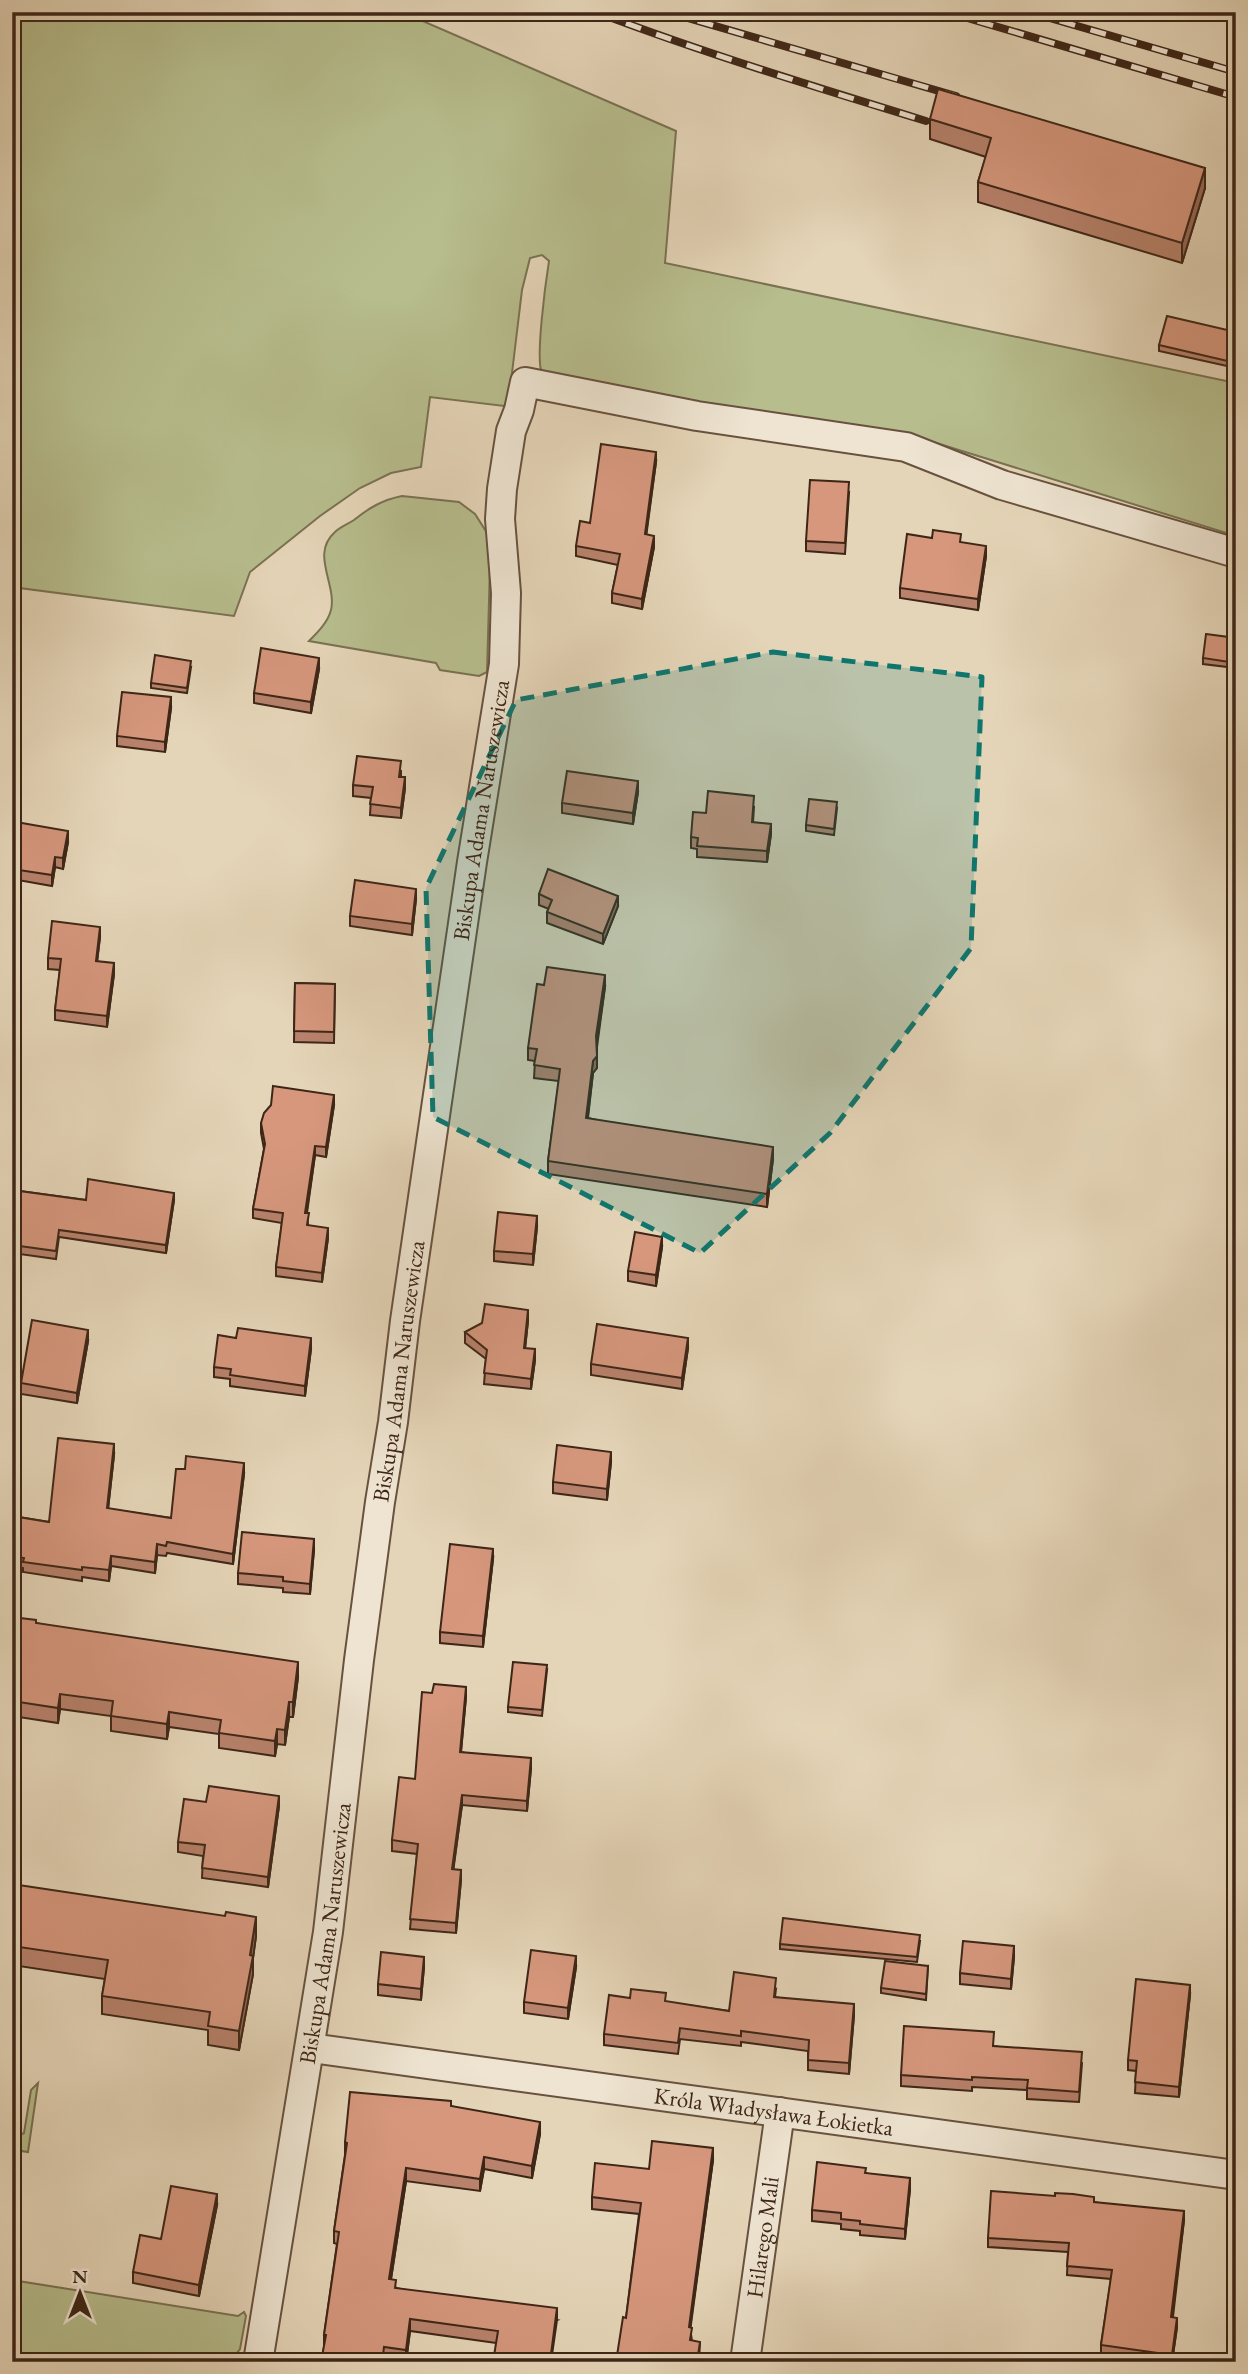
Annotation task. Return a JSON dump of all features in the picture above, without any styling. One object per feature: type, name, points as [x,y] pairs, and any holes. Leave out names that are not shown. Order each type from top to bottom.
[{"type":"street","name":"Biskupa Adama Naruszewicza","points":[[258,2362],[328,1932],[359,1660],[405,1321],[472,862],[504,664],[506,593],[500,519],[502,489],[511,431],[519,411],[525,382],[697,416],[906,447],[1002,485],[1236,553]]},
{"type":"street","name":"Króla Władysława Łokietka","points":[[311,2048],[1236,2175]]},
{"type":"street","name":"Hilarego Mali","points":[[745,2362],[780,2112]]},
{"type":"highlighted area","points":[[773,652],[982,677],[971,948],[830,1133],[700,1253],[433,1117],[426,888],[516,700]]},
{"type":"green space","points":[[12,12],[402,12],[676,131],[665,263],[1236,383],[1236,536],[917,437],[560,380],[542,373],[540,337],[549,261],[542,255],[530,258],[522,290],[509,398],[504,406],[430,397],[421,467],[391,473],[360,488],[320,516],[250,572],[234,616],[12,587]]},
{"type":"green space","points":[[402,496],[459,502],[475,514],[489,536],[487,672],[479,676],[440,670],[436,663],[309,641],[325,623],[331,610],[331,590],[324,559],[328,541],[337,530],[371,508]]},
{"type":"green space","points":[[38,2083],[28,2152],[21,2151],[12,2196],[12,2139],[24,2133],[31,2090]]},
{"type":"green space","points":[[12,2280],[238,2316],[244,2312],[246,2316],[240,2349],[230,2362],[155,2362],[149,2359],[12,2361]]},
{"type":"building","points":[[938,89],[1205,168],[1182,243],[978,182],[991,138],[930,119]]},
{"type":"building","points":[[1167,316],[1236,332],[1236,363],[1159,345]]},
{"type":"building","points":[[601,444],[656,452],[645,534],[654,536],[642,599],[612,593],[620,554],[576,546],[580,521],[590,523]]},
{"type":"building","points":[[810,480],[849,482],[845,543],[806,541]]},
{"type":"building","points":[[933,530],[961,534],[960,542],[986,546],[978,599],[900,588],[907,534],[932,538]]},
{"type":"building","points":[[1206,634],[1236,638],[1236,663],[1203,658]]},
{"type":"building","points":[[261,648],[319,658],[311,702],[254,693]]},
{"type":"building","points":[[155,655],[191,661],[187,688],[151,683]]},
{"type":"building","points":[[122,692],[171,697],[165,742],[117,736]]},
{"type":"building","points":[[357,756],[401,761],[399,777],[405,777],[401,808],[370,804],[373,787],[353,785]]},
{"type":"building","points":[[567,771],[638,781],[633,813],[562,803]]},
{"type":"building","points":[[708,791],[754,796],[752,822],[771,824],[767,851],[697,846],[698,838],[691,837],[693,812],[706,813]]},
{"type":"building","points":[[809,799],[837,802],[834,829],[806,825]]},
{"type":"building","points":[[16,822],[68,831],[63,858],[55,857],[52,875],[12,869],[12,844]]},
{"type":"building","points":[[548,869],[618,896],[603,934],[547,912],[552,900],[539,894]]},
{"type":"building","points":[[355,880],[416,889],[412,924],[350,916]]},
{"type":"building","points":[[52,921],[100,927],[96,961],[114,963],[107,1016],[55,1010],[61,959],[48,958]]},
{"type":"building","points":[[547,967],[605,975],[596,1036],[597,1056],[593,1061],[586,1118],[773,1147],[767,1194],[548,1161],[560,1069],[534,1065],[537,1049],[528,1048],[537,984],[544,985]]},
{"type":"building","points":[[295,983],[335,984],[334,1032],[294,1031]]},
{"type":"building","points":[[273,1086],[334,1095],[326,1147],[315,1146],[305,1213],[309,1213],[307,1225],[328,1228],[322,1273],[276,1267],[283,1213],[253,1209],[265,1144],[261,1123],[264,1113],[271,1105]]},
{"type":"building","points":[[88,1179],[174,1193],[166,1245],[59,1230],[56,1251],[12,1245],[12,1190],[86,1200]]},
{"type":"building","points":[[498,1212],[537,1216],[533,1254],[494,1251]]},
{"type":"building","points":[[635,1232],[662,1237],[656,1275],[628,1271]]},
{"type":"building","points":[[485,1304],[528,1310],[524,1348],[535,1349],[531,1379],[484,1373],[487,1350],[465,1332],[482,1323]]},
{"type":"building","points":[[32,1320],[88,1330],[77,1393],[21,1383]]},
{"type":"building","points":[[597,1324],[688,1338],[682,1378],[591,1364]]},
{"type":"building","points":[[238,1328],[311,1338],[305,1386],[230,1375],[231,1369],[214,1367],[218,1335],[236,1338]]},
{"type":"building","points":[[58,1438],[114,1444],[107,1508],[171,1518],[176,1469],[185,1469],[186,1456],[244,1463],[233,1554],[167,1542],[166,1546],[157,1544],[155,1562],[111,1556],[109,1570],[82,1567],[82,1570],[23,1562],[24,1558],[12,1556],[12,1516],[49,1522]]},
{"type":"building","points":[[557,1445],[611,1452],[607,1489],[553,1482]]},
{"type":"building","points":[[242,1532],[314,1539],[310,1584],[283,1581],[283,1577],[238,1573]]},
{"type":"building","points":[[450,1544],[493,1549],[483,1636],[440,1632]]},
{"type":"building","points":[[12,1617],[36,1620],[36,1623],[298,1662],[293,1702],[289,1702],[285,1730],[277,1729],[275,1741],[219,1733],[221,1720],[169,1712],[167,1724],[111,1716],[113,1701],[60,1694],[58,1708],[12,1701]]},
{"type":"building","points":[[513,1662],[547,1665],[542,1710],[508,1707]]},
{"type":"building","points":[[434,1684],[466,1687],[460,1752],[531,1758],[527,1801],[462,1795],[452,1869],[461,1870],[456,1923],[410,1919],[418,1844],[392,1840],[399,1777],[415,1779],[422,1692],[432,1693]]},
{"type":"building","points":[[209,1786],[279,1796],[268,1877],[202,1868],[205,1845],[178,1842],[184,1799],[206,1802]]},
{"type":"building","points":[[12,1884],[225,1916],[226,1912],[256,1917],[250,1955],[253,1956],[239,2031],[208,2026],[210,2012],[102,1996],[108,1960],[12,1946]]},
{"type":"building","points":[[783,1918],[920,1935],[917,1957],[780,1944]]},
{"type":"building","points":[[963,1941],[1014,1946],[1011,1979],[960,1973]]},
{"type":"building","points":[[531,1950],[576,1956],[568,2008],[524,2002]]},
{"type":"building","points":[[381,1952],[424,1957],[421,1989],[378,1984]]},
{"type":"building","points":[[885,1961],[928,1966],[926,1994],[881,1988]]},
{"type":"building","points":[[734,1972],[776,1978],[774,1997],[854,2004],[849,2063],[808,2060],[809,2040],[741,2031],[741,2036],[680,2028],[678,2043],[604,2034],[609,1995],[630,1998],[631,1989],[666,1993],[665,2001],[729,2011]]},
{"type":"building","points":[[1136,1979],[1190,1985],[1179,2087],[1135,2082],[1137,2061],[1128,2060]]},
{"type":"building","points":[[904,2026],[994,2032],[993,2046],[1082,2052],[1079,2092],[1027,2088],[1028,2080],[972,2077],[972,2080],[901,2075]]},
{"type":"building","points":[[350,2092],[451,2101],[451,2106],[540,2122],[532,2166],[484,2157],[480,2179],[406,2168],[389,2279],[396,2280],[395,2288],[557,2308],[550,2362],[493,2362],[498,2331],[410,2319],[406,2350],[384,2347],[383,2355],[378,2355],[377,2362],[321,2362],[339,2232],[334,2231],[347,2143]]},
{"type":"building","points":[[652,2141],[713,2148],[689,2327],[692,2328],[690,2340],[700,2342],[697,2362],[616,2362],[623,2317],[626,2318],[641,2203],[592,2197],[595,2163],[649,2169]]},
{"type":"building","points":[[817,2162],[866,2168],[865,2173],[910,2178],[905,2229],[860,2224],[860,2221],[841,2219],[841,2213],[812,2210]]},
{"type":"building","points":[[171,2186],[217,2194],[199,2285],[133,2272],[140,2235],[161,2239]]},
{"type":"building","points":[[991,2191],[1055,2196],[1055,2193],[1073,2194],[1094,2197],[1094,2202],[1184,2211],[1171,2317],[1177,2318],[1172,2355],[1101,2345],[1112,2270],[1067,2266],[1069,2243],[988,2238]]},
{"type":"building","points":[[790,2354],[838,2357],[838,2362],[790,2362]]},
{"type":"railway","points":[[596,12],[719,56],[926,121]]},
{"type":"railway","points":[[667,12],[956,96]]},
{"type":"railway","points":[[947,12],[1236,97]]},
{"type":"railway","points":[[1029,12],[1236,72]]},
{"type":"railway","points":[[1231,12],[1236,14]]}]
